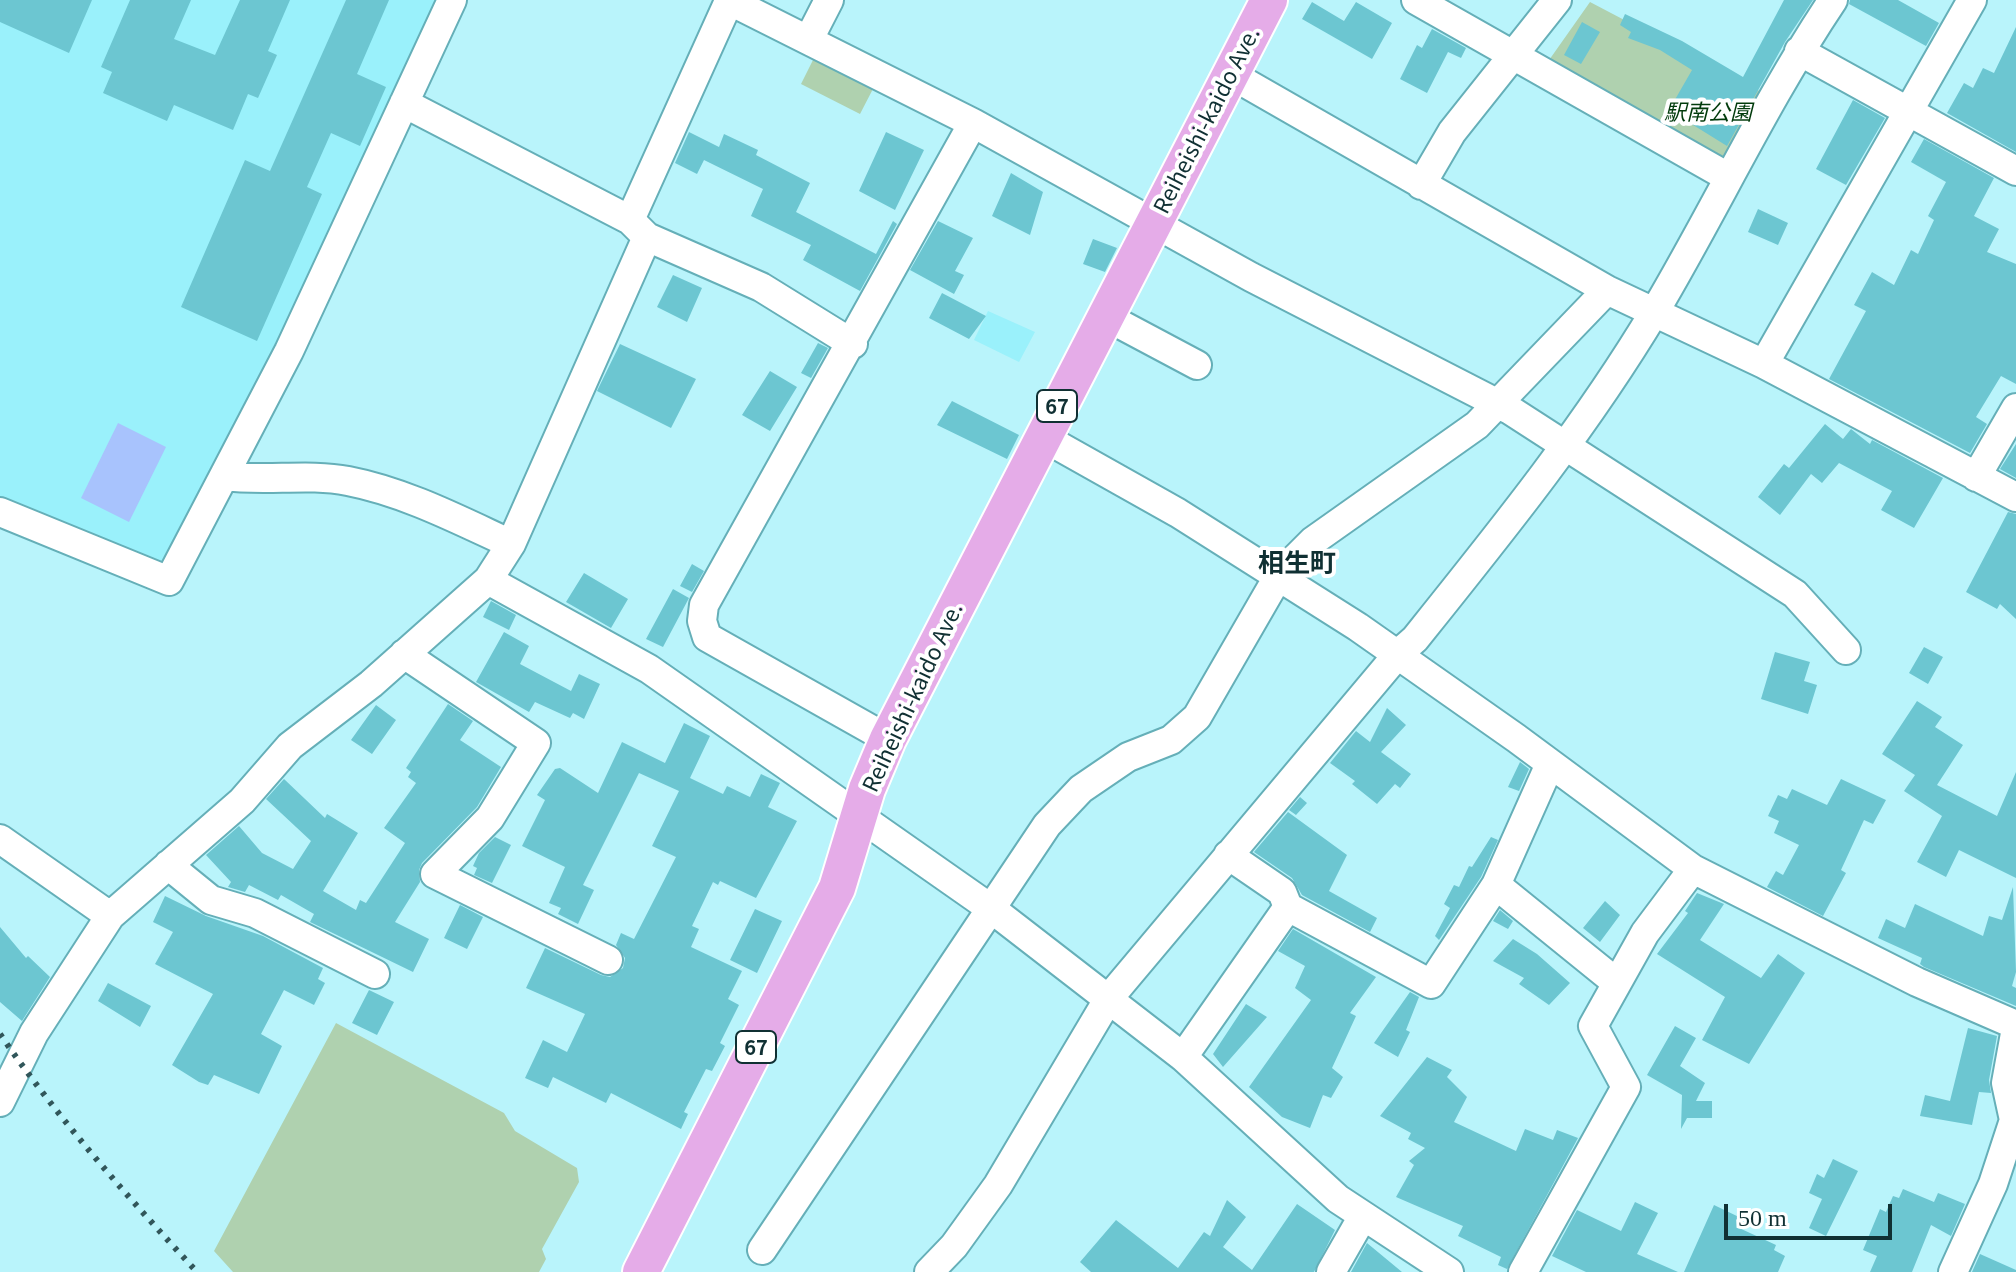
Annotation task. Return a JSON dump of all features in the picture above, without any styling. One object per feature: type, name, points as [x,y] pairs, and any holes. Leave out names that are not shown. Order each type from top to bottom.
[{"type":"main road","name":"Reiheishi-kaido Ave.","points":[[858,817],[888,739],[1103,315],[1269,0]]},
{"type":"main road","name":"67","points":[[641,1272],[837,888],[858,817]]},
{"type":"street","points":[[0,512],[169,581],[289,351],[452,0]]},
{"type":"street","points":[[0,1102],[34,1033],[110,916],[242,801],[290,746],[404,654],[488,580],[511,544],[729,0],[973,123],[1153,223],[1500,405],[1795,594],[1846,650]]},
{"type":"street","points":[[809,39],[829,0]]},
{"type":"street","points":[[1416,0],[1517,54],[1728,177]]},
{"type":"street","points":[[1421,185],[1452,132],[1557,0]]},
{"type":"street","points":[[929,1272],[954,1246],[998,1185],[1109,998],[1398,654],[1415,639],[1568,446],[1655,310],[1799,51],[1833,0]]},
{"type":"street","points":[[1764,364],[1972,0]]},
{"type":"street","points":[[1799,51],[1908,115],[2016,171]]},
{"type":"street","points":[[1230,74],[1607,290],[1764,364],[2016,497]]},
{"type":"street","points":[[404,103],[638,228],[761,287],[853,344]]},
{"type":"street","points":[[888,739],[707,637],[702,621],[704,605],[853,344],[973,123]]},
{"type":"street","points":[[762,1250],[993,910],[1047,825],[1081,789],[1128,757],[1171,740],[1197,717],[1279,575],[1313,541],[1500,405],[1607,290]]},
{"type":"street","points":[[1103,315],[1197,365]]},
{"type":"street","points":[[1976,477],[2016,408]]},
{"type":"street","points":[[1041,436],[1279,575],[1398,654],[1693,869],[1917,982],[2016,1026],[2006,1083],[2015,1120],[1993,1184],[1953,1272]]},
{"type":"street","points":[[224,476],[254,480],[309,476],[350,481],[430,507],[511,544]]},
{"type":"street","points":[[488,580],[649,669],[858,817]]},
{"type":"street","points":[[404,654],[536,743],[490,818],[435,874],[608,960]]},
{"type":"street","points":[[1228,855],[1282,892],[1288,907],[1431,984],[1496,885],[1550,764]]},
{"type":"street","name":"Reiheishi-kaido Ave.","points":[[858,817],[993,910],[1109,998],[1183,1057],[1338,1199],[1449,1272]]},
{"type":"street","points":[[0,839],[110,916]]},
{"type":"street","points":[[168,865],[211,900],[255,913],[375,974]]},
{"type":"street","points":[[1523,1272],[1626,1087],[1593,1026],[1645,933],[1693,869]]},
{"type":"street","points":[[1496,885],[1617,983]]},
{"type":"street","points":[[1183,1057],[1288,907]]},
{"type":"street","points":[[1331,1272],[1363,1216]]},
{"type":"shaded area","points":[[0,0],[446,0],[170,569],[0,504]]},
{"type":"shaded area","points":[[988,311],[1035,332],[1019,362],[974,340]]},
{"type":"shaded area","points":[[118,423],[166,447],[129,522],[81,498]]},
{"type":"green space","name":"駅南公園","points":[[1590,2],[1771,97],[1726,172],[1547,63]]},
{"type":"green space","points":[[816,54],[875,85],[860,114],[801,84]]},
{"type":"green space","points":[[336,1023],[504,1113],[515,1131],[577,1168],[579,1182],[542,1249],[546,1259],[539,1272],[233,1272],[214,1251]]},
{"type":"building","points":[[0,0],[92,0],[69,53],[0,22]]},
{"type":"building","points":[[130,0],[191,0],[174,39],[215,55],[240,0],[290,0],[268,51],[277,55],[258,98],[248,94],[233,130],[174,105],[167,121],[103,93],[112,72],[101,67]]},
{"type":"building","points":[[346,0],[389,0],[357,74],[386,87],[360,146],[331,133],[307,187],[322,194],[257,341],[181,307],[245,160],[270,171]]},
{"type":"building","points":[[1784,0],[1813,0],[1785,42],[1727,146],[1669,110],[1692,70],[1660,50],[1628,38],[1631,32],[1620,25],[1625,14],[1682,41],[1743,77]]},
{"type":"building","points":[[1850,0],[1898,0],[1939,23],[1926,46],[1849,4]]},
{"type":"building","points":[[1312,2],[1344,21],[1356,2],[1392,23],[1372,59],[1302,19]]},
{"type":"building","points":[[1582,22],[1600,32],[1581,64],[1564,55]]},
{"type":"building","points":[[2016,27],[2016,152],[1947,113],[1964,83],[1973,88],[1983,68],[1994,73]]},
{"type":"building","points":[[1432,29],[1466,48],[1461,58],[1448,52],[1427,93],[1400,79],[1417,45],[1422,48]]},
{"type":"building","points":[[1853,100],[1885,118],[1846,185],[1816,169]]},
{"type":"building","points":[[689,132],[719,147],[724,134],[758,150],[756,155],[810,183],[796,212],[876,254],[893,221],[897,224],[860,291],[803,260],[811,245],[751,216],[763,189],[704,160],[697,174],[675,163]]},
{"type":"building","points":[[886,132],[924,150],[895,210],[859,191]]},
{"type":"building","points":[[1924,139],[1994,178],[1974,216],[1999,229],[1987,252],[2016,264],[2016,384],[2001,376],[1976,417],[1987,424],[1970,453],[1829,379],[1866,311],[1854,305],[1872,272],[1894,285],[1911,250],[1918,254],[1934,220],[1928,216],[1946,182],[1911,162]]},
{"type":"building","points":[[1011,173],[1043,192],[1030,235],[992,216]]},
{"type":"building","points":[[1758,209],[1788,223],[1778,245],[1748,232]]},
{"type":"building","points":[[938,221],[973,238],[955,271],[964,275],[954,294],[910,270]]},
{"type":"building","points":[[1093,239],[1117,248],[1105,272],[1083,264]]},
{"type":"building","points":[[673,275],[702,288],[687,322],[657,307]]},
{"type":"building","points":[[942,293],[986,316],[969,339],[929,318]]},
{"type":"building","points":[[818,343],[828,348],[811,378],[801,373]]},
{"type":"building","points":[[620,344],[696,379],[671,428],[597,391]]},
{"type":"building","points":[[770,371],[797,387],[770,431],[742,415]]},
{"type":"building","points":[[952,401],[1019,435],[1007,459],[937,425]]},
{"type":"building","points":[[1825,424],[1843,439],[1851,429],[1870,444],[1872,440],[1943,478],[1914,528],[1881,510],[1892,491],[1839,463],[1822,483],[1811,474],[1780,515],[1758,497],[1784,464],[1789,468]]},
{"type":"building","points":[[2016,444],[2016,478],[2000,469]]},
{"type":"building","points":[[2008,512],[2016,514],[2016,619],[2000,604],[1997,609],[1966,592]]},
{"type":"building","points":[[692,564],[704,571],[692,592],[680,586]]},
{"type":"building","points":[[584,573],[628,599],[611,628],[566,602]]},
{"type":"building","points":[[673,589],[689,598],[663,647],[646,639]]},
{"type":"building","points":[[491,601],[516,615],[509,630],[483,617]]},
{"type":"building","points":[[504,632],[529,646],[520,664],[571,691],[579,674],[600,684],[584,719],[573,713],[570,718],[535,702],[529,712],[476,682]]},
{"type":"building","points":[[1924,647],[1943,657],[1928,684],[1909,673]]},
{"type":"building","points":[[1775,652],[1810,662],[1804,681],[1817,685],[1808,714],[1761,699]]},
{"type":"building","points":[[1917,701],[1942,717],[1935,727],[1963,745],[1937,785],[1997,816],[2016,772],[2016,878],[1959,850],[1946,877],[1917,862],[1942,816],[1904,791],[1915,775],[1882,754]]},
{"type":"building","points":[[448,704],[473,721],[460,740],[501,767],[477,807],[422,863],[420,882],[395,922],[429,939],[413,972],[310,922],[314,914],[281,895],[278,900],[249,885],[245,892],[228,887],[231,882],[206,855],[239,826],[262,853],[293,869],[311,841],[266,799],[284,779],[325,818],[327,814],[358,833],[323,891],[356,910],[360,900],[366,903],[405,843],[384,828],[416,783],[408,777],[411,772],[406,768]]},
{"type":"building","points":[[376,705],[396,720],[372,754],[351,740]]},
{"type":"building","points":[[1387,708],[1406,725],[1381,752],[1411,774],[1400,788],[1395,784],[1377,804],[1352,784],[1355,781],[1330,763],[1356,731],[1370,742]]},
{"type":"building","points":[[684,723],[710,736],[690,778],[723,794],[727,786],[750,797],[761,774],[780,783],[768,807],[797,821],[756,898],[720,881],[718,885],[713,882],[692,926],[699,929],[691,947],[742,971],[728,999],[739,1005],[720,1043],[725,1046],[712,1071],[706,1069],[684,1112],[688,1114],[681,1129],[611,1093],[606,1103],[553,1077],[548,1088],[525,1078],[543,1040],[567,1052],[585,1014],[526,988],[545,948],[601,975],[610,977],[623,968],[625,958],[616,945],[621,933],[634,939],[676,857],[652,846],[679,791],[639,773],[583,885],[594,890],[578,924],[558,914],[561,908],[549,903],[565,867],[522,846],[545,800],[537,795],[555,769],[560,768],[598,793],[622,742],[665,763]]},
{"type":"building","points":[[1520,762],[1529,769],[1519,791],[1508,787]]},
{"type":"building","points":[[1841,779],[1886,800],[1873,824],[1864,820],[1841,870],[1846,873],[1823,916],[1767,887],[1776,871],[1783,875],[1799,845],[1774,833],[1779,821],[1768,816],[1778,795],[1787,799],[1792,789],[1827,805]]},
{"type":"building","points":[[1300,797],[1307,803],[1296,815],[1289,810]]},
{"type":"building","points":[[1288,812],[1347,855],[1329,891],[1377,918],[1370,932],[1302,895],[1292,878],[1254,852]]},
{"type":"building","points":[[495,837],[511,845],[492,883],[474,875],[477,868],[473,866],[479,853]]},
{"type":"building","points":[[1491,837],[1498,840],[1481,877],[1439,940],[1435,936],[1450,908],[1444,904],[1454,885],[1459,887],[1469,866],[1472,867]]},
{"type":"building","points":[[2013,887],[2016,972],[2012,986],[2016,988],[2016,1006],[1924,967],[1920,964],[1922,958],[1878,938],[1886,919],[1905,928],[1915,904],[1983,936],[1989,916],[2002,920]]},
{"type":"building","points":[[1697,893],[1724,904],[1700,940],[1761,978],[1778,954],[1805,973],[1749,1064],[1702,1040],[1725,997],[1657,954],[1688,913],[1685,911]]},
{"type":"building","points":[[165,896],[206,916],[263,936],[323,968],[318,979],[325,983],[314,1005],[284,990],[261,1034],[282,1046],[259,1094],[214,1075],[208,1085],[199,1082],[172,1065],[213,994],[155,964],[173,932],[153,922]]},
{"type":"building","points":[[1605,901],[1620,915],[1600,942],[1583,928]]},
{"type":"building","points":[[460,905],[483,917],[467,949],[444,938]]},
{"type":"building","points":[[755,909],[782,921],[757,973],[730,960]]},
{"type":"building","points":[[1500,910],[1513,921],[1508,929],[1493,921]]},
{"type":"building","points":[[0,927],[26,958],[28,956],[50,977],[22,1021],[0,1002]]},
{"type":"building","points":[[1293,929],[1376,977],[1350,1013],[1356,1016],[1332,1068],[1343,1077],[1331,1098],[1323,1095],[1310,1128],[1282,1117],[1249,1087],[1311,1000],[1295,988],[1305,966],[1278,951]]},
{"type":"building","points":[[1513,939],[1537,954],[1570,983],[1549,1005],[1519,984],[1524,978],[1493,961]]},
{"type":"building","points":[[108,983],[151,1006],[140,1027],[98,1001]]},
{"type":"building","points":[[369,990],[394,1002],[377,1035],[352,1023]]},
{"type":"building","points":[[1410,992],[1419,997],[1406,1030],[1410,1032],[1398,1057],[1374,1043]]},
{"type":"building","points":[[1246,1004],[1267,1017],[1223,1067],[1213,1054]]},
{"type":"building","points":[[1675,1026],[1696,1038],[1680,1066],[1705,1083],[1696,1101],[1712,1101],[1712,1118],[1687,1118],[1681,1129],[1682,1095],[1647,1075]]},
{"type":"building","points":[[1968,1028],[1997,1036],[1989,1080],[1991,1093],[1979,1092],[1972,1125],[1920,1116],[1925,1095],[1950,1101]]},
{"type":"building","points":[[1427,1057],[1452,1070],[1447,1077],[1467,1097],[1454,1122],[1516,1151],[1525,1129],[1553,1140],[1557,1130],[1578,1138],[1507,1269],[1498,1265],[1501,1257],[1458,1236],[1463,1226],[1396,1197],[1414,1165],[1409,1161],[1425,1148],[1408,1139],[1411,1133],[1380,1116]]},
{"type":"building","points":[[1833,1159],[1858,1171],[1826,1236],[1809,1228],[1822,1199],[1809,1193],[1817,1174],[1824,1178]]},
{"type":"building","points":[[1903,1189],[1934,1202],[1938,1193],[1965,1204],[1951,1236],[1931,1225],[1912,1272],[1870,1272],[1877,1256],[1863,1250],[1880,1209],[1886,1212],[1893,1196],[1899,1198]]},
{"type":"building","points":[[1227,1200],[1246,1217],[1223,1247],[1252,1270],[1297,1204],[1335,1230],[1314,1272],[1091,1272],[1080,1262],[1116,1220],[1178,1268],[1204,1232],[1210,1236]]},
{"type":"building","points":[[1635,1202],[1658,1213],[1637,1254],[1678,1272],[1586,1272],[1552,1256],[1577,1210],[1621,1231]]},
{"type":"building","points":[[1714,1205],[1741,1218],[1737,1227],[1776,1245],[1774,1250],[1785,1256],[1778,1272],[1684,1272]]},
{"type":"building","points":[[1367,1243],[1402,1272],[1351,1272]]},
{"type":"building","points":[[1980,1254],[2016,1270],[2016,1272],[1972,1272]]},
{"type":"railway","points":[[0,1034],[94,1157],[197,1272]]},
{"type":"district","name":"相生町","points":[[1297,562]]}]
